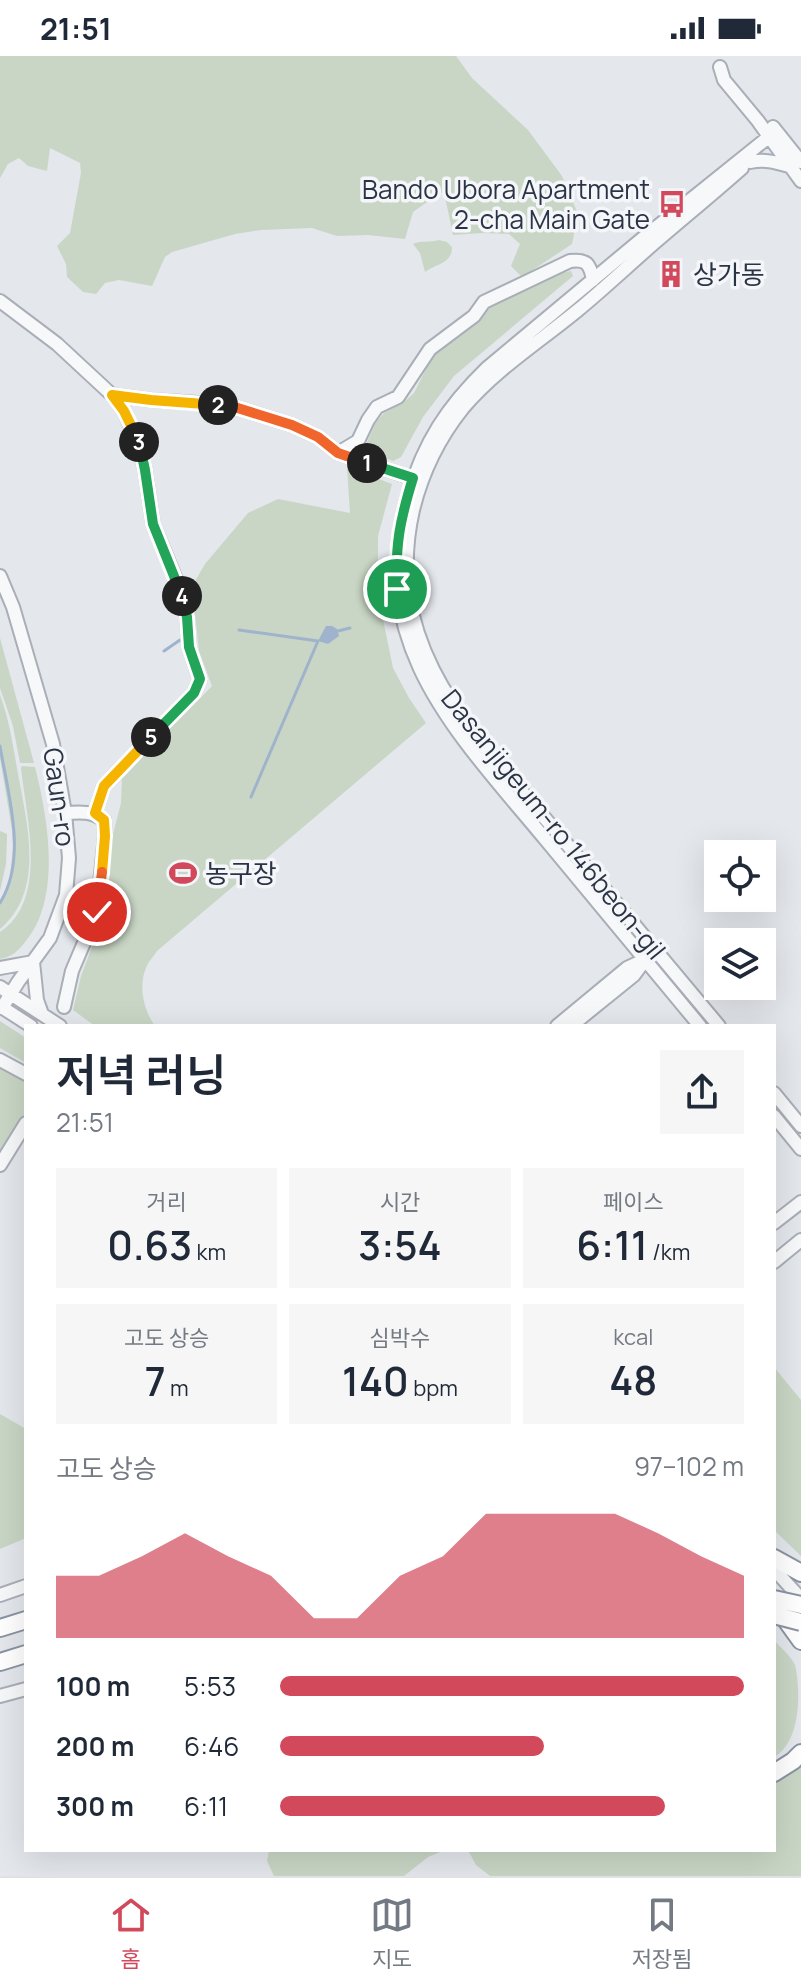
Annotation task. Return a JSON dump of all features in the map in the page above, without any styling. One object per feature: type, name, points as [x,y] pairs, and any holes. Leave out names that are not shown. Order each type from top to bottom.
[{"type":"highway","points":[[776,1559],[801,1573]]},
{"type":"highway","points":[[776,1600],[801,1605]]},
{"type":"highway","points":[[776,1603],[801,1641]]},
{"type":"highway","points":[[776,1616],[801,1625]]},
{"type":"highway","points":[[0,1628],[24,1620]]},
{"type":"highway","points":[[776,1624],[801,1625]]},
{"type":"highway","points":[[776,1772],[801,1753]]},
{"type":"street","points":[[717,62],[730,75],[795,164],[801,181]]},
{"type":"street","name":"Dasanjigeum-ro 146beon-gil","points":[[717,1024],[497,760],[440,686],[414,624],[407,589],[406,559],[417,480],[445,433],[477,394],[750,162],[774,137]]},
{"type":"street","name":"Dasanjigeum-ro 146beon-gil","points":[[698,1024],[471,749],[427,684],[403,624],[395,557],[400,524],[436,427],[469,386],[593,280],[774,137]]},
{"type":"street","points":[[750,162],[761,160],[795,164]]},
{"type":"street","points":[[338,453],[358,441],[377,407],[398,397],[430,349],[474,316],[484,302],[570,261],[580,260],[587,264],[593,280]]},
{"type":"street","points":[[0,301],[57,344],[112,395],[124,411],[139,444],[153,524],[180,589],[187,617],[189,647],[200,679],[194,693],[104,786],[95,813]]},
{"type":"street","points":[[112,395],[228,405],[292,425],[318,437],[338,453],[417,480]]},
{"type":"street","name":"Gaun-ro","points":[[0,576],[13,607],[53,744],[69,858],[66,895],[50,938],[33,962],[5,991],[1,1007]]},
{"type":"street","points":[[64,1007],[72,971],[97,912],[105,836],[104,820],[95,813],[65,813]]},
{"type":"street","points":[[645,959],[655,949]]},
{"type":"street","name":"Dasanjigeum-ro 146beon-gil","points":[[559,1024],[627,968],[645,959]]},
{"type":"street","name":"Dasanjigeum-ro 146beon-gil","points":[[573,1024],[634,975],[645,959]]},
{"type":"street","points":[[0,968],[33,962],[37,1000],[42,1014]]},
{"type":"street","points":[[5,991],[57,1024]]},
{"type":"street","points":[[1,1007],[28,1024]]},
{"type":"street","points":[[0,1060],[24,1073]]},
{"type":"street","points":[[776,1095],[801,1126]]},
{"type":"street","points":[[776,1118],[801,1149]]},
{"type":"street","points":[[0,1165],[24,1126]]},
{"type":"street","points":[[776,1221],[801,1202]]},
{"type":"street","points":[[776,1260],[801,1240]]},
{"type":"street","points":[[776,1571],[801,1599]]},
{"type":"street","points":[[0,1595],[24,1587]]},
{"type":"street","points":[[776,1602],[801,1625]]},
{"type":"street","points":[[0,1696],[24,1690]]},
{"type":"green space","points":[[0,56],[456,56],[472,78],[528,130],[562,176],[578,214],[572,244],[522,277],[511,266],[520,244],[509,234],[453,235],[444,192],[413,212],[405,239],[337,236],[312,228],[235,234],[172,252],[165,257],[152,286],[119,280],[105,283],[96,294],[83,292],[67,277],[66,264],[57,246],[70,233],[81,173],[80,163],[50,148],[47,171],[28,166],[19,158],[8,164],[0,178]]},
{"type":"green space","points":[[439,240],[452,247],[451,253],[447,260],[425,272],[420,253],[413,244]]},
{"type":"green space","points":[[571,271],[573,276],[454,376],[423,417],[401,457],[393,461],[364,449],[376,422],[384,413],[414,393],[435,351],[486,305],[557,274]]},
{"type":"green space","points":[[347,467],[392,484],[378,536],[378,595],[393,668],[426,723],[157,951],[147,966],[142,983],[145,1006],[154,1024],[92,1024],[73,1010],[81,976],[106,909],[112,838],[121,803],[122,779],[212,686],[199,651],[191,588],[205,564],[248,513],[278,499],[350,513]]},
{"type":"green space","points":[[0,638],[34,763],[20,763],[13,726],[0,688]]},
{"type":"green space","points":[[0,695],[23,798],[29,858],[23,897],[14,914],[0,929],[0,901],[10,877],[13,847],[0,758]]},
{"type":"green space","points":[[22,766],[35,767],[40,787],[47,833],[48,881],[37,924],[17,951],[0,959],[0,932],[15,918],[25,900],[29,879],[31,856]]},
{"type":"green space","points":[[0,831],[7,834],[7,838],[6,864],[0,891]]},
{"type":"green space","points":[[0,1021],[24,1037],[24,1062],[0,1048]]},
{"type":"green space","points":[[0,1063],[24,1077],[24,1115],[0,1150]]},
{"type":"green space","points":[[776,1369],[801,1400],[801,1556],[776,1532]]},
{"type":"green space","points":[[0,1414],[24,1428],[24,1539],[0,1549]]},
{"type":"green space","points":[[776,1642],[795,1665],[798,1688],[794,1728],[783,1750],[776,1755]]},
{"type":"green space","points":[[801,1761],[801,1876],[490,1876],[476,1865],[469,1852],[776,1852],[776,1781]]},
{"type":"green space","points":[[269,1852],[440,1852],[428,1857],[404,1876],[274,1876],[267,1861]]},
{"type":"water","points":[[326,626],[337,629],[339,636],[328,644],[318,641]]},
{"type":"waterway","points":[[338,631],[350,628]]},
{"type":"waterway","points":[[239,630],[318,641],[251,797]]},
{"type":"waterway","points":[[164,651],[180,640]]},
{"type":"waterway","points":[[0,746],[14,826],[13,866],[0,903]]},
{"type":"place","name":"Bando Ubora Apartment 2-cha Main Gate","points":[[672,204]]},
{"type":"place","name":"상가동","points":[[671,274]]},
{"type":"place","name":"농구장","points":[[183,873]]},
{"type":"route","points":[[97,912],[105,836],[104,820],[95,813],[104,786],[194,693],[200,679],[189,647],[187,617],[180,589],[153,524],[139,444],[124,411],[112,395],[228,405],[292,425],[318,437],[338,453],[413,478],[400,524],[395,557],[397,589]]}]
